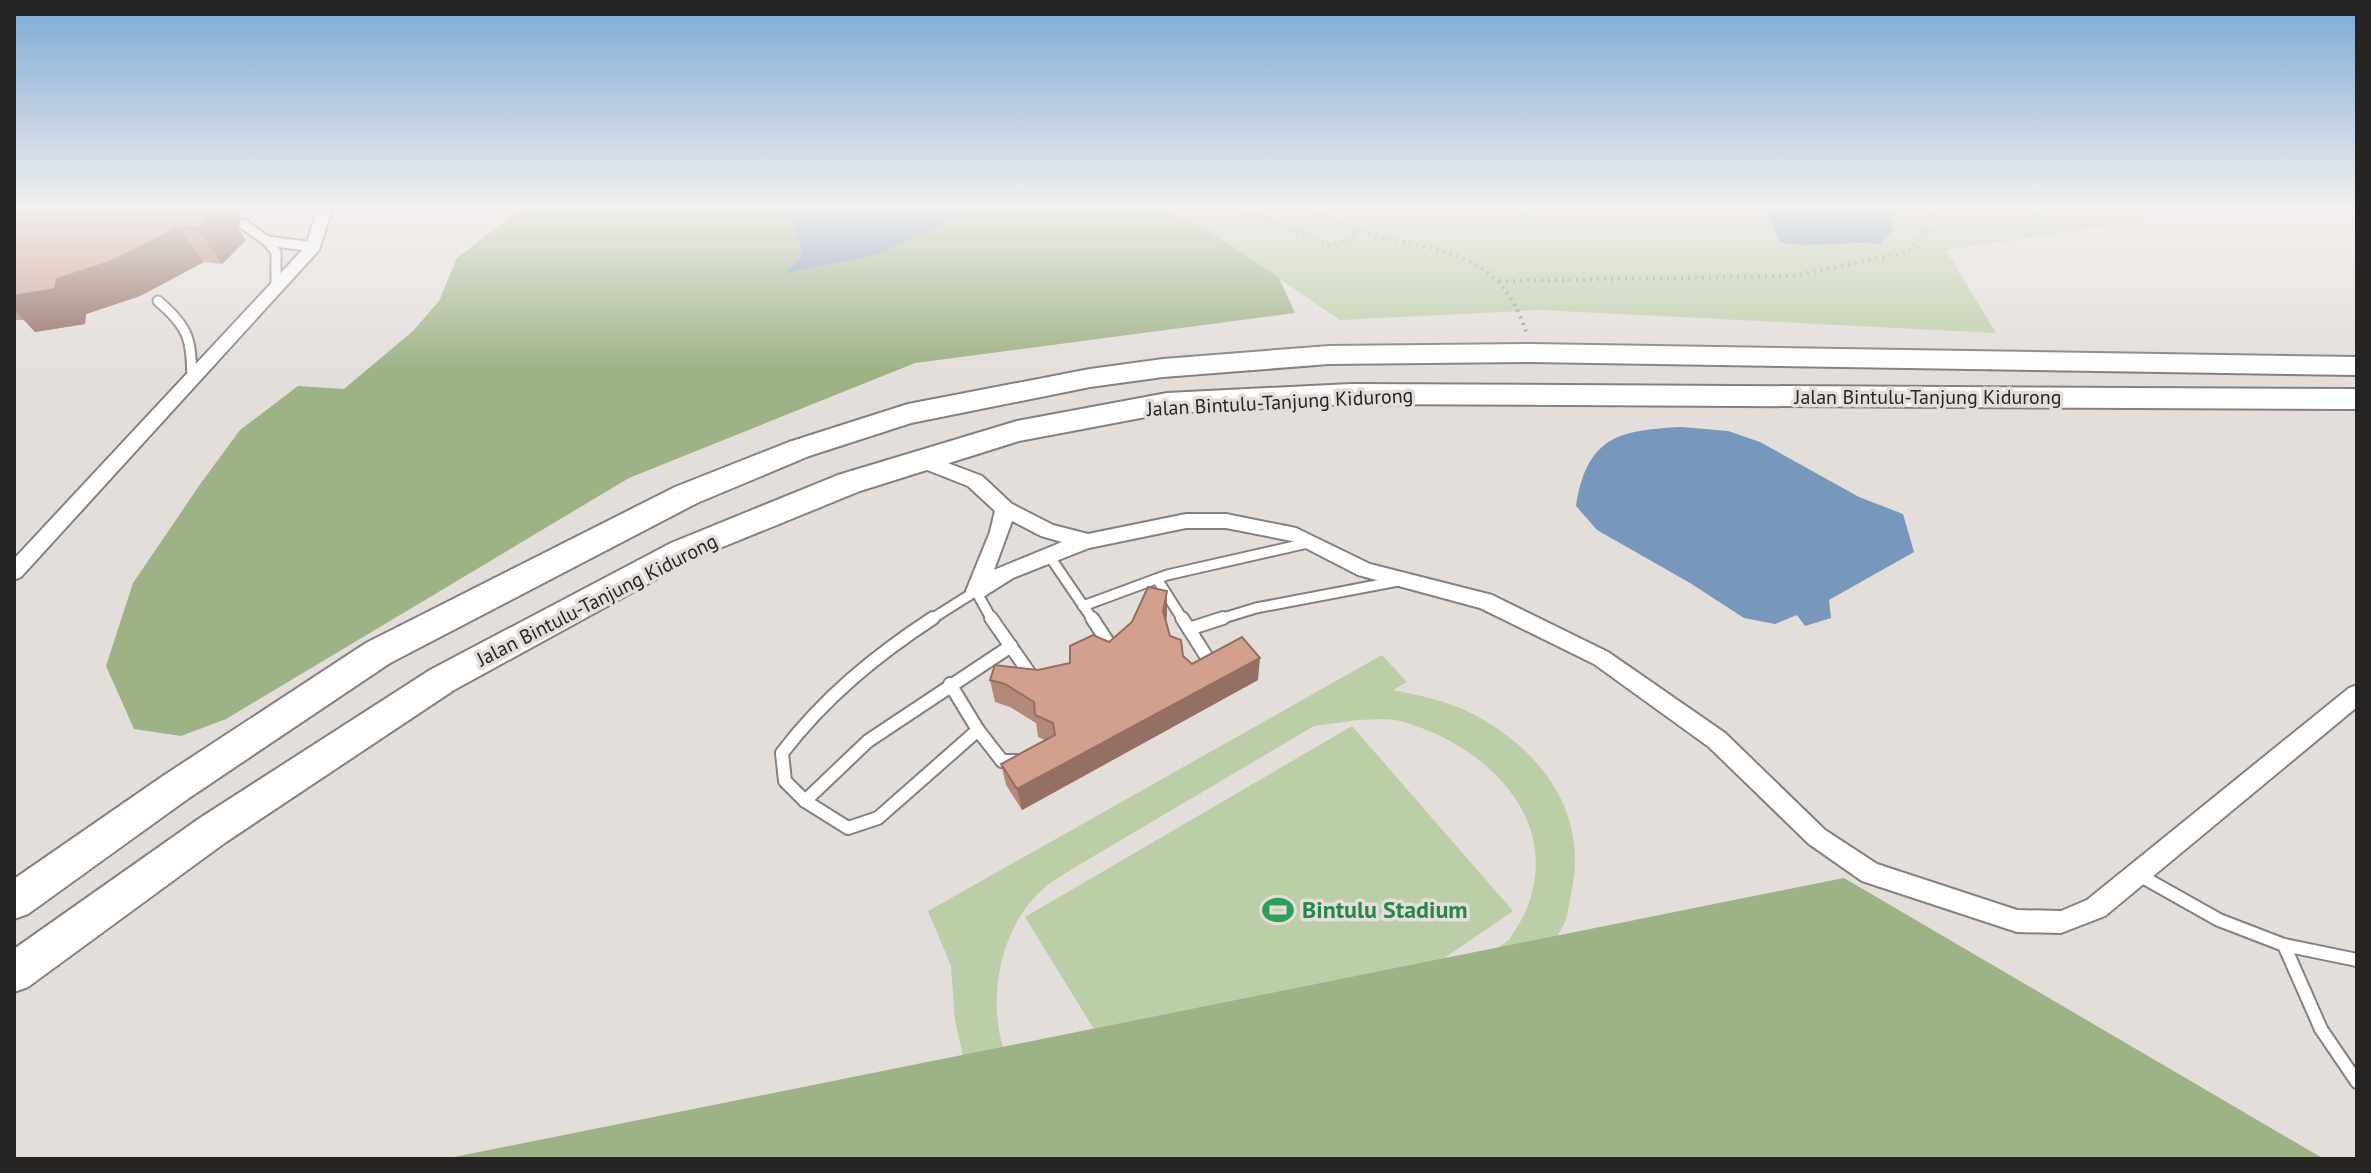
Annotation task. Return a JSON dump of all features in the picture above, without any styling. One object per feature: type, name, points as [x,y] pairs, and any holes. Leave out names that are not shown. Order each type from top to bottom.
[{"type":"main road","name":"Jalan Bintulu-Tanjung Kidurong","points":[[19,896],[378,653],[673,501],[799,449],[908,414],[1090,378],[1163,368],[1329,355],[1531,353],[2352,387]]},
{"type":"main road","name":"Jalan Bintulu-Tanjung Kidurong","points":[[14,973],[213,830],[442,680],[682,551],[849,483],[1017,431],[1167,403],[1351,394],[2352,387]]},
{"type":"street","points":[[14,572],[300,261]]},
{"type":"street","points":[[924,461],[975,481],[1005,509],[1048,531],[1088,541]]},
{"type":"street","points":[[976,591],[1000,532],[1005,509]]},
{"type":"street","points":[[976,591],[1048,554],[1088,541],[1186,521],[1226,521],[1314,542],[1365,570],[1485,601],[1601,658],[1717,740],[1817,837],[1870,873],[2017,921],[2061,922],[2096,908],[2357,694]]},
{"type":"lane","points":[[276,261],[276,286]]},
{"type":"lane","points":[[158,301],[183,321],[190,331],[192,380]]},
{"type":"lane","points":[[1083,606],[1225,559],[1314,542]]},
{"type":"lane","points":[[1048,554],[1109,644]]},
{"type":"lane","points":[[1157,579],[1213,667]]},
{"type":"lane","points":[[1189,629],[1256,608],[1398,581]]},
{"type":"lane","points":[[978,730],[878,818],[865,824],[848,828],[805,801],[785,781],[782,753],[801,727],[871,664],[926,621],[976,591],[1035,681]]},
{"type":"lane","points":[[805,801],[868,741],[1011,646]]},
{"type":"lane","points":[[950,684],[978,730],[1002,761],[1024,759]]},
{"type":"lane","points":[[2139,875],[2219,920],[2284,945],[2357,960]]},
{"type":"lane","points":[[2284,945],[2321,1029],[2357,1082]]},
{"type":"path","points":[[1474,261],[1499,281],[1522,317],[1531,353]]},
{"type":"path","points":[[1499,281],[1792,276],[1867,261]]},
{"type":"green space","points":[[456,261],[1253,261],[1279,278],[1295,313],[915,363],[629,478],[226,719],[181,736],[134,729],[106,666],[133,583],[201,483],[240,430],[298,386],[344,389],[413,331],[439,301]]},
{"type":"green space","points":[[1253,261],[1952,261],[1996,333],[1541,310],[1340,320]]},
{"type":"green space","points":[[1382,655],[1407,682],[1393,690],[1465,710],[1521,747],[1555,788],[1573,837],[1575,865],[1566,917],[1539,966],[1261,1159],[1031,1159],[1023,1155],[983,1102],[965,1066],[955,1020],[951,966],[928,911]],"holes":[[[1395,720],[1430,732],[1460,747],[1486,766],[1508,788],[1524,814],[1534,843],[1535,874],[1527,908],[1509,940],[1206,1148],[1165,1152],[1125,1149],[1098,1142],[1048,1115],[1014,1075],[998,1025],[997,998],[1003,958],[1015,926],[1034,898],[1072,869],[1314,726]]]},
{"type":"green space","points":[[1352,726],[1513,911],[1167,1148],[1025,917]]},
{"type":"green space","points":[[1844,878],[2324,1159],[453,1159],[454,1157]]},
{"type":"water","points":[[797,261],[848,261],[809,268],[785,274]]},
{"type":"water","points":[[1682,427],[1728,431],[1760,442],[1859,497],[1903,514],[1914,552],[1829,600],[1831,618],[1805,626],[1797,615],[1775,624],[1744,618],[1597,530],[1576,506],[1588,465],[1597,451],[1609,442],[1640,431]]},
{"type":"building","points":[[14,261],[113,261],[57,279],[55,289],[14,296]]},
{"type":"building","points":[[1148,587],[1167,591],[1163,611],[1170,636],[1181,640],[1183,656],[1192,664],[1242,637],[1260,658],[1017,789],[1001,764],[1055,735],[1053,723],[1035,715],[1034,702],[1005,684],[990,680],[995,665],[1038,670],[1070,663],[1070,646],[1093,635],[1109,642],[1132,622]]},
{"type":"place","name":"Bintulu Stadium","points":[[1278,910]]}]
